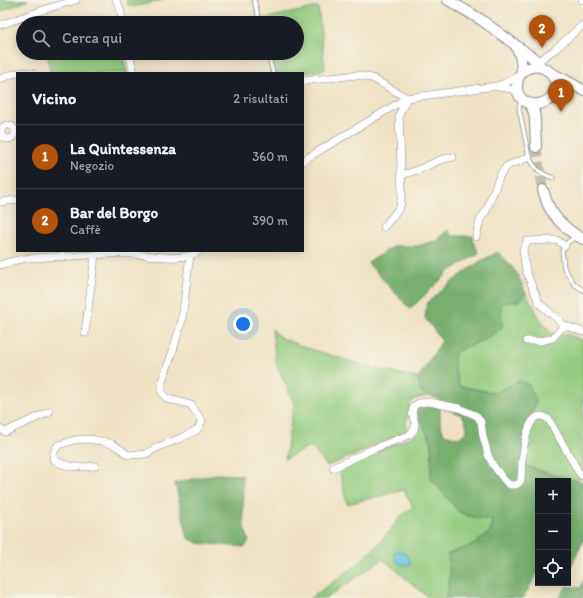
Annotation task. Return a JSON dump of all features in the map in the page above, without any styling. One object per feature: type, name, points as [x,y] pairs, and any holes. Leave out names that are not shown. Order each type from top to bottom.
[{"type":"main road","points":[[448,0],[480,19],[536,60],[539,65],[579,88]]},
{"type":"main road","points":[[516,46],[520,54],[522,64],[517,90],[534,112],[536,148]]},
{"type":"main road","points":[[520,75],[530,67],[539,65]]},
{"type":"main road","points":[[523,99],[537,105],[551,98],[554,91],[555,82],[551,73]]},
{"type":"main road","points":[[554,91],[564,87],[579,88]]},
{"type":"main road","points":[[543,190],[549,206],[557,218],[566,227],[580,237]]},
{"type":"street","points":[[26,16],[76,0]]},
{"type":"street","points":[[116,0],[122,16]]},
{"type":"street","points":[[0,25],[16,19]]},
{"type":"street","points":[[539,65],[554,50],[583,26]]},
{"type":"street","points":[[131,60],[134,72]]},
{"type":"street","points":[[0,79],[16,73]]},
{"type":"street","points":[[304,80],[357,75],[372,78],[407,98]]},
{"type":"street","points":[[304,160],[407,98],[496,86],[506,83],[520,75]]},
{"type":"street","points":[[496,86],[512,89],[523,99]]},
{"type":"street","points":[[384,227],[400,207],[402,192],[399,115],[407,98]]},
{"type":"street","points":[[1,134],[3,128],[7,125],[12,126],[16,130]]},
{"type":"street","points":[[476,237],[480,220],[486,211],[500,175],[507,166],[529,157]]},
{"type":"street","points":[[401,174],[418,170],[440,160],[453,158]]},
{"type":"street","points":[[0,202],[16,200]]},
{"type":"street","points":[[565,246],[557,240],[527,241],[523,250],[526,271],[539,303],[564,325],[583,332]]},
{"type":"street","points":[[0,265],[33,258],[91,254],[131,254],[162,257],[194,255],[198,252]]},
{"type":"street","points":[[85,333],[91,254]]},
{"type":"street","points":[[95,466],[82,468],[60,464],[53,459],[54,452],[58,445],[74,440],[89,439],[112,444],[128,455],[146,454],[158,447],[197,430],[202,421],[190,405],[167,399],[162,392],[162,380],[172,354],[182,320],[190,255]]},
{"type":"street","points":[[526,341],[540,341],[553,338],[564,325]]},
{"type":"street","points":[[333,468],[373,449],[409,436],[414,430],[415,426],[412,413],[414,406],[419,403],[430,402],[459,408],[477,416],[481,422],[488,455],[493,465],[508,484],[515,485],[519,483],[526,440],[532,422],[540,416],[546,417],[549,420],[580,474],[583,476]]},
{"type":"street","points":[[0,430],[5,432],[49,412]]},
{"type":"lane","points":[[254,0],[258,16]]},
{"type":"lane","points":[[270,60],[273,72]]},
{"type":"lane","points":[[523,99],[519,108],[529,157],[538,170],[552,178]]},
{"type":"lane","points":[[536,176],[538,170]]},
{"type":"lane","points":[[580,237],[568,242],[562,251],[564,268],[574,284],[583,290]]},
{"type":"green space","points":[[0,0],[28,0],[0,12]]},
{"type":"green space","points":[[127,0],[163,0],[133,7],[127,4]]},
{"type":"green space","points":[[318,7],[325,70],[304,73],[276,72],[273,60],[304,60],[304,16],[277,16]]},
{"type":"green space","points":[[48,60],[124,60],[127,72],[50,72]]},
{"type":"green space","points":[[448,230],[451,236],[473,236],[473,242],[479,253],[451,270],[410,309],[368,263],[393,246],[418,246],[436,240]]},
{"type":"green space","points":[[498,252],[518,275],[525,292],[520,301],[501,303],[502,328],[485,339],[455,352],[454,366],[459,386],[495,393],[519,381],[529,385],[536,401],[522,439],[524,465],[566,478],[535,478],[535,577],[523,598],[445,598],[450,576],[448,554],[475,544],[491,531],[492,521],[469,516],[459,512],[431,478],[432,443],[415,410],[427,404],[440,408],[440,423],[444,434],[459,438],[467,431],[466,423],[462,415],[451,411],[442,401],[421,392],[418,378],[442,341],[425,318],[427,303],[479,262]]},
{"type":"green space","points":[[525,292],[539,317],[551,333],[566,334],[583,340],[583,478],[574,480],[571,478],[553,475],[524,465],[522,439],[536,401],[519,382],[495,393],[459,386],[454,366],[455,352],[485,339],[500,303],[520,301]]},
{"type":"green space","points":[[272,329],[281,338],[307,348],[372,368],[418,378],[421,392],[431,396],[417,398],[412,401],[408,409],[406,431],[354,455],[327,466],[310,446],[285,459],[294,403],[276,363]]},
{"type":"green space","points":[[419,417],[432,443],[431,478],[459,512],[469,516],[492,520],[491,531],[475,544],[448,554],[450,576],[445,598],[429,598],[383,559],[326,598],[311,598],[358,564],[378,545],[402,515],[413,507],[404,490],[347,504],[339,469],[417,434]]},
{"type":"green space","points":[[216,474],[242,475],[244,526],[249,541],[245,547],[198,543],[188,538],[175,483]]},
{"type":"green space","points":[[571,479],[583,482],[583,541],[571,567]]},
{"type":"green space","points":[[583,580],[583,598],[559,598],[567,586],[581,588]]},
{"type":"water","points":[[396,551],[406,554],[409,558],[410,564],[399,564],[394,554]]},
{"type":"tunnel","points":[[536,147],[543,190]]},
{"type":"place","name":"Bar del Borgo","points":[[542,48]]},
{"type":"place","name":"La Quintessenza","points":[[561,112]]}]
